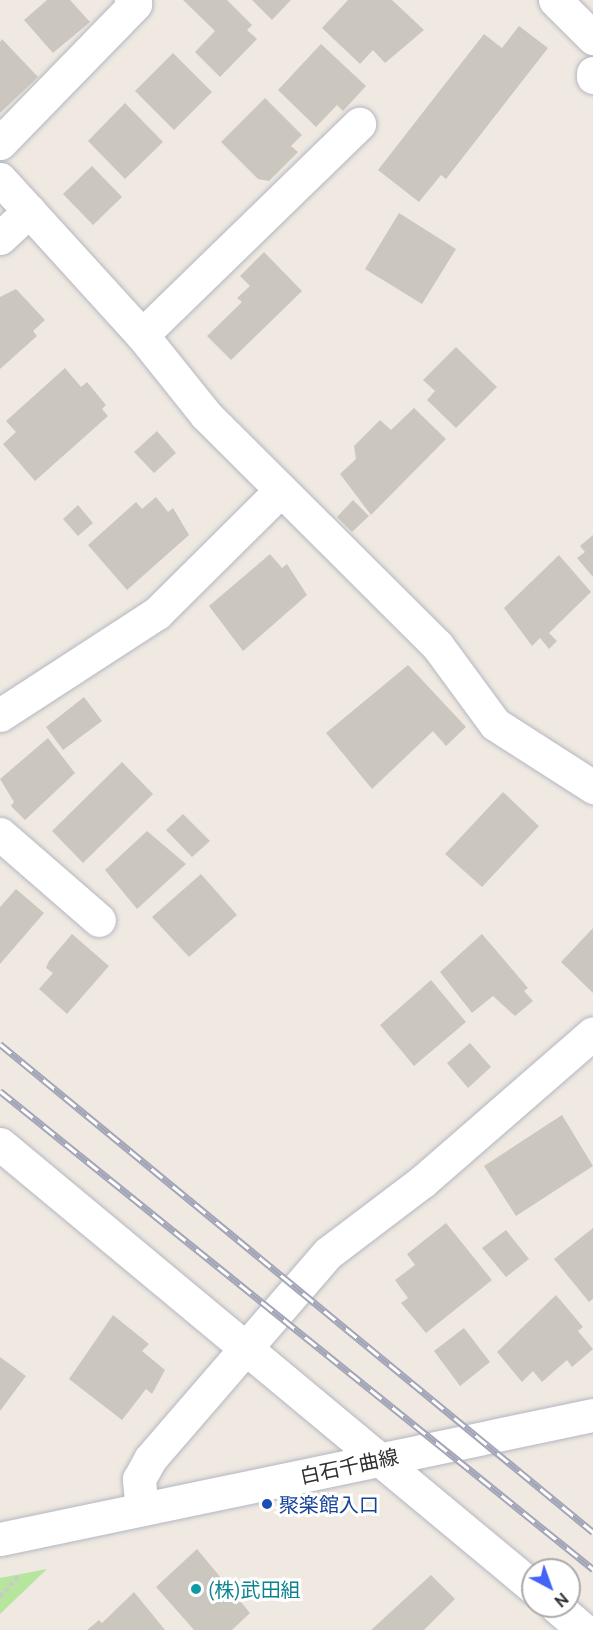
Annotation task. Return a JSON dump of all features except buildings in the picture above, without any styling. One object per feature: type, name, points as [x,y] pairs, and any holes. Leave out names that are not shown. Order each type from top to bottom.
[{"type":"street","points":[[0,143],[135,4],[131,0]]},
{"type":"street","points":[[555,0],[593,38]]},
{"type":"street","points":[[142,335],[359,124]]},
{"type":"street","points":[[0,179],[142,335],[206,415],[279,492],[429,637],[495,724],[593,787]]},
{"type":"street","points":[[0,238],[29,211]]},
{"type":"street","points":[[0,714],[157,613],[279,492]]},
{"type":"street","points":[[0,834],[99,920]]},
{"type":"street","points":[[142,1509],[139,1479],[150,1459],[244,1345],[328,1253],[423,1181],[593,1033]]},
{"type":"street","points":[[0,1144],[521,1577]]},
{"type":"street","name":"白石千曲線","points":[[0,1539],[593,1415]]},
{"type":"street","points":[[570,1618],[584,1630]]},
{"type":"path","points":[[0,1597],[15,1584],[24,1563]]},
{"type":"green space","points":[[47,1569],[0,1614],[0,1578]]},
{"type":"railway","points":[[0,1044],[593,1532]]},
{"type":"railway","points":[[0,1091],[593,1569]]},
{"type":"place","name":"聚楽館入口","points":[[267,1504]]},
{"type":"place","name":"(株)武田組","points":[[196,1589]]}]
